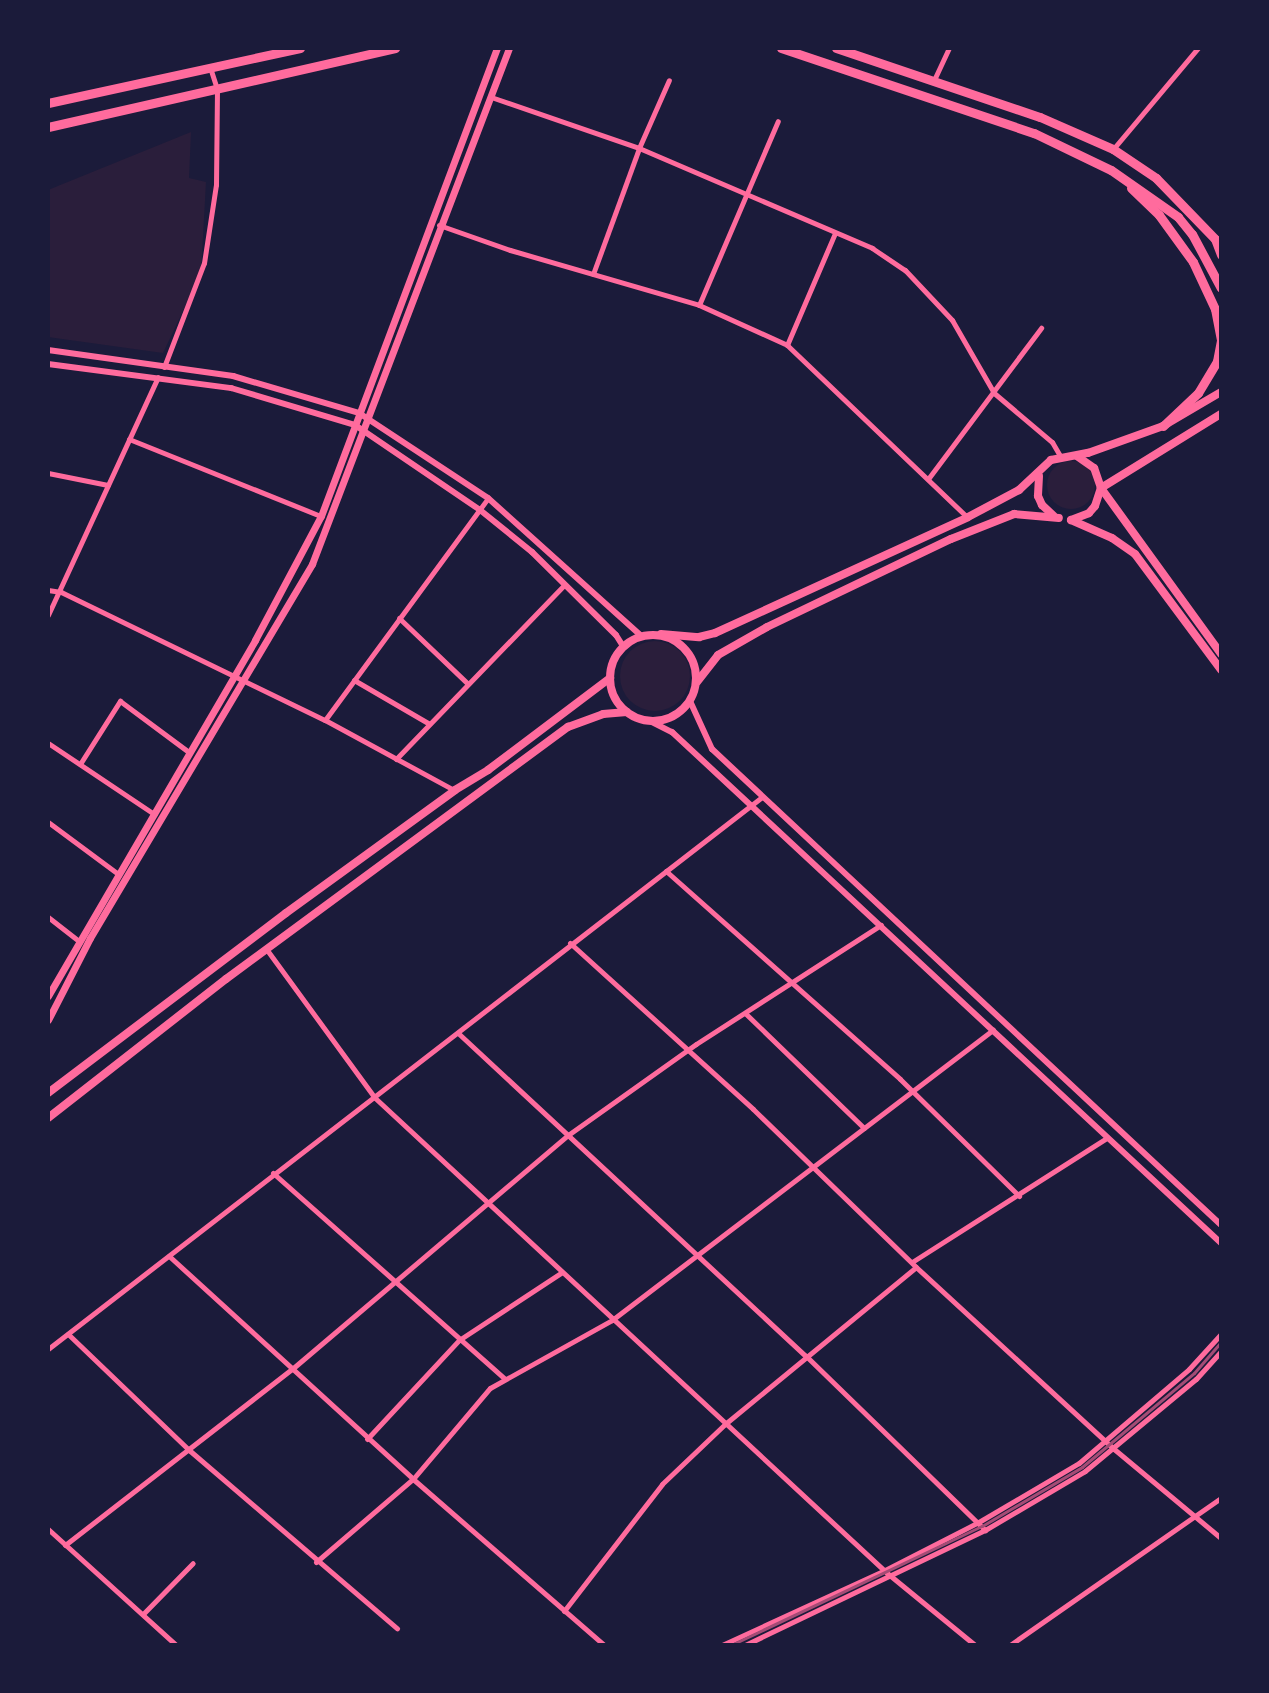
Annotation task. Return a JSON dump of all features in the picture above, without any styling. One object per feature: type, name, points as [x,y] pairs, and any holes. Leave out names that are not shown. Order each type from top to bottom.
[{"type":"highway","points":[[48,103],[300,48]]},
{"type":"highway","points":[[48,127],[395,48]]},
{"type":"highway","points":[[781,48],[1034,133],[1111,170],[1178,217],[1192,234],[1221,288]]},
{"type":"highway","points":[[836,48],[1040,117],[1113,149],[1156,178],[1221,245]]},
{"type":"highway","points":[[1111,170],[1159,215],[1193,262],[1215,309],[1221,340],[1217,361],[1198,393],[1163,426]]},
{"type":"highway","points":[[1213,236],[1221,255]]},
{"type":"main road","points":[[48,1020],[105,913],[312,564],[330,523],[362,414],[497,48]]},
{"type":"main road","points":[[362,414],[442,226],[509,48]]},
{"type":"main road","points":[[627,712],[612,691],[610,678],[613,661],[623,646],[641,636],[699,637],[715,633],[968,517],[1019,490],[1060,456],[1077,456],[1163,426],[1221,392]]},
{"type":"main road","points":[[1101,488],[1221,414]]},
{"type":"main road","points":[[48,996],[77,940],[155,814],[233,678],[321,516],[358,428]]},
{"type":"main road","points":[[1077,456],[1094,468],[1101,488],[1221,654]]},
{"type":"main road","points":[[1039,475],[1038,496],[1049,513],[1059,518]]},
{"type":"main road","points":[[1071,520],[1089,513],[1100,497],[1101,488]]},
{"type":"main road","points":[[48,1118],[456,806],[568,727],[603,714],[627,712],[650,721],[673,717],[690,701],[706,666],[731,648],[951,539],[1014,514],[1071,520],[1112,538],[1135,554],[1221,670]]},
{"type":"main road","points":[[661,634],[688,651],[697,682]]},
{"type":"main road","points":[[48,1093],[610,678]]},
{"type":"street","points":[[934,81],[949,48]]},
{"type":"street","points":[[1113,149],[1198,48]]},
{"type":"street","points":[[164,367],[204,263],[216,185],[217,89],[210,67]]},
{"type":"street","points":[[593,274],[639,148],[669,80]]},
{"type":"street","points":[[491,97],[639,148],[872,248],[905,270],[952,320],[994,393],[1052,442],[1060,456]]},
{"type":"street","points":[[699,305],[778,121]]},
{"type":"street","points":[[432,223],[510,250],[699,305],[787,345],[968,517]]},
{"type":"street","points":[[787,345],[835,233]]},
{"type":"street","points":[[928,479],[1041,328]]},
{"type":"street","points":[[48,350],[233,376],[362,414],[488,498],[641,636]]},
{"type":"street","points":[[48,364],[231,388],[358,428],[480,510],[532,552],[616,635],[623,646]]},
{"type":"street","points":[[48,615],[158,377]]},
{"type":"street","points":[[129,439],[321,516]]},
{"type":"street","points":[[415,466],[421,454]]},
{"type":"street","points":[[48,473],[108,485]]},
{"type":"street","points":[[325,720],[488,498]]},
{"type":"street","points":[[396,759],[564,585]]},
{"type":"street","points":[[48,590],[61,592],[325,720],[455,790]]},
{"type":"street","points":[[399,618],[468,684]]},
{"type":"street","points":[[354,680],[428,723]]},
{"type":"street","points":[[80,764],[120,701],[190,753]]},
{"type":"street","points":[[690,701],[712,749],[1221,1225]]},
{"type":"street","points":[[650,721],[672,732],[1221,1243]]},
{"type":"street","points":[[48,743],[155,814]]},
{"type":"street","points":[[48,1349],[762,797]]},
{"type":"street","points":[[48,822],[117,873]]},
{"type":"street","points":[[666,871],[913,1091],[1019,1196]]},
{"type":"street","points":[[48,917],[77,940]]},
{"type":"street","points":[[65,1545],[292,1369],[393,1280],[488,1205],[568,1135],[689,1049],[881,925]]},
{"type":"street","points":[[570,943],[689,1049],[914,1265],[1114,1449],[1221,1538]]},
{"type":"street","points":[[267,950],[374,1097],[890,1576],[975,1645]]},
{"type":"street","points":[[746,1014],[864,1128]]},
{"type":"street","points":[[316,1562],[413,1479],[490,1388],[612,1320],[993,1030]]},
{"type":"street","points":[[458,1033],[806,1356],[985,1530]]},
{"type":"street","points":[[564,1611],[634,1517],[725,1424],[914,1265],[1107,1138]]},
{"type":"street","points":[[273,1173],[504,1378]]},
{"type":"street","points":[[169,1256],[367,1439],[604,1645]]},
{"type":"street","points":[[367,1439],[459,1340],[562,1272]]},
{"type":"street","points":[[68,1334],[189,1450],[316,1562],[397,1628]]},
{"type":"street","points":[[722,1645],[885,1570],[977,1523],[1079,1463],[1189,1369],[1221,1334]]},
{"type":"street","points":[[745,1645],[985,1530],[1085,1471],[1196,1379],[1221,1351]]},
{"type":"street","points":[[1010,1645],[1221,1498]]},
{"type":"street","points":[[48,1529],[176,1645]]},
{"type":"street","points":[[143,1614],[193,1563]]},
{"type":"shaded area","points":[[191,132],[189,178],[206,182],[201,273],[163,353],[48,337],[48,190]]},
{"type":"shaded area","points":[[1071,461],[1088,468],[1095,485],[1088,502],[1071,509],[1054,502],[1047,485],[1054,468]]},
{"type":"shaded area","points":[[655,641],[680,651],[690,676],[680,701],[655,711],[630,701],[620,676],[630,651]]},
{"type":"railway","points":[[731,1645],[982,1526],[1082,1467],[1194,1373],[1221,1342]]}]
